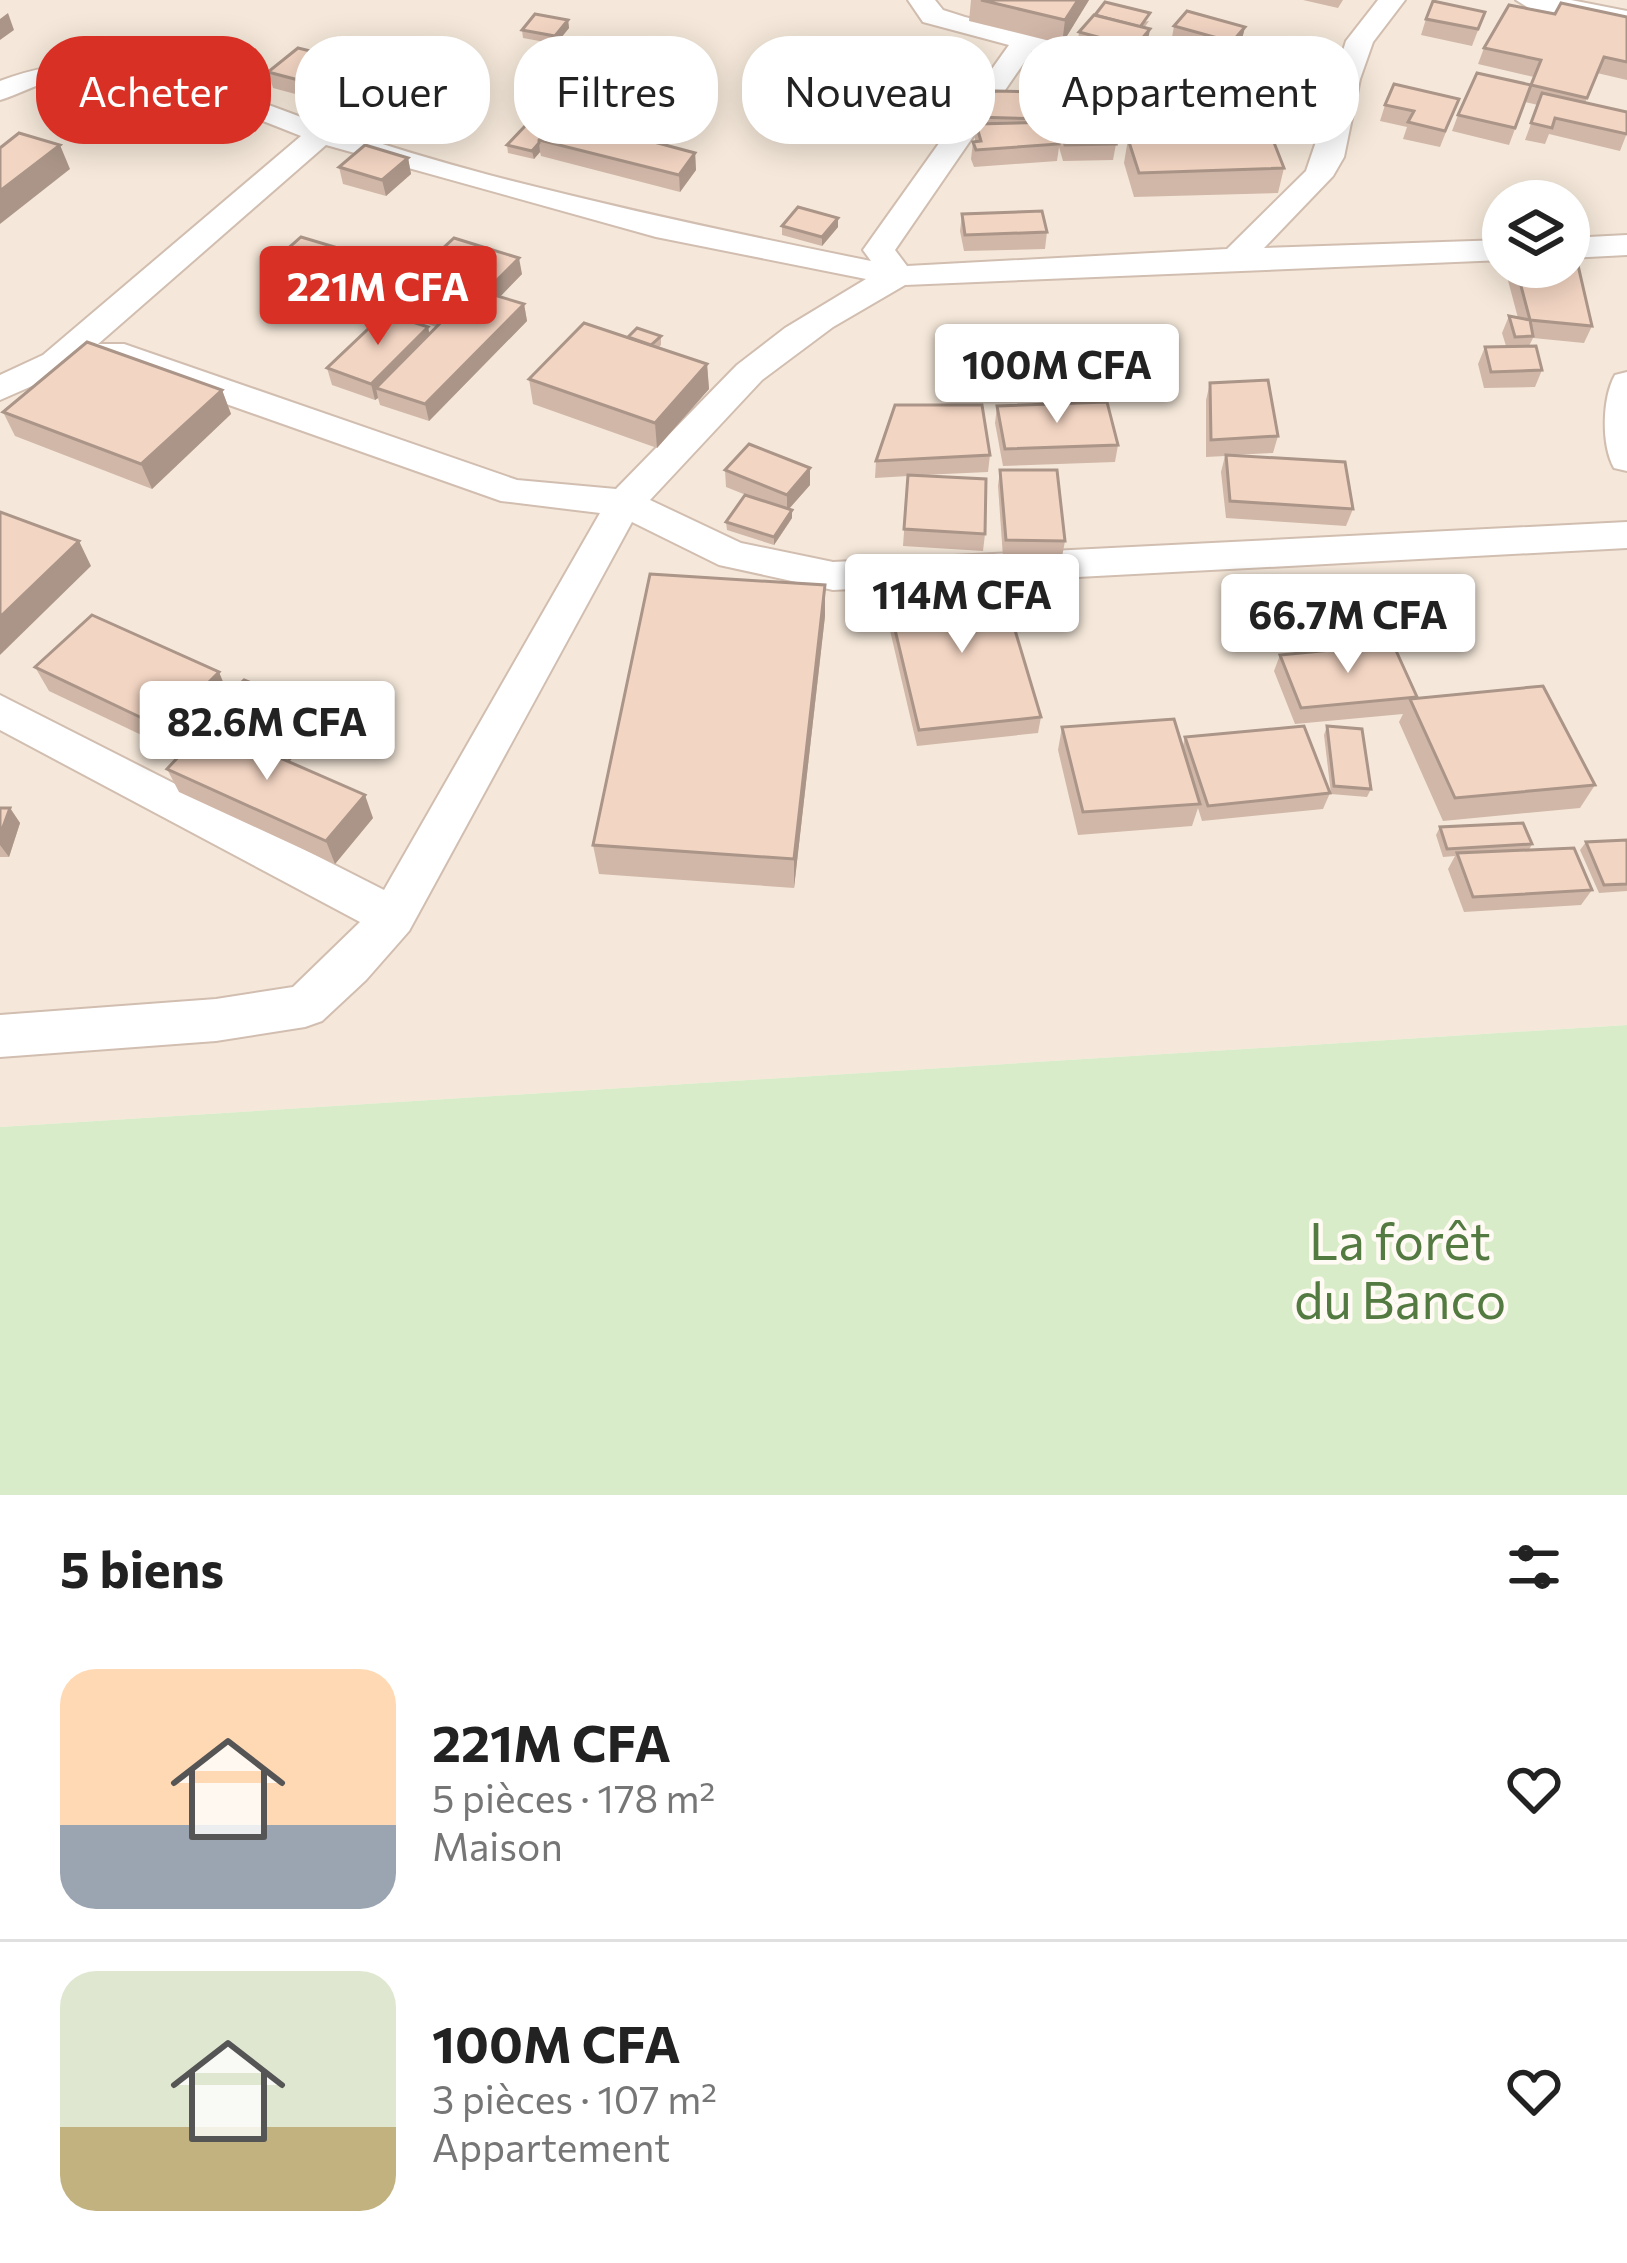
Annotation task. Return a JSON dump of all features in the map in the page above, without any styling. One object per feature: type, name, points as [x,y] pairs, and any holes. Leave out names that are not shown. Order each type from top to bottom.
[{"type":"street","points":[[921,0],[933,16],[1019,42]]},
{"type":"street","points":[[1359,44],[1392,0]]},
{"type":"street","points":[[1529,0],[1627,19]]},
{"type":"street","points":[[898,276],[879,250],[1019,50]]},
{"type":"street","points":[[0,91],[46,73],[96,70],[214,92],[295,124]]},
{"type":"street","points":[[55,363],[309,144]]},
{"type":"street","points":[[357,144],[667,230],[898,276],[1482,251]]},
{"type":"street","points":[[1236,258],[1318,176],[1331,144]]},
{"type":"street","points":[[1590,247],[1627,245]]},
{"type":"street","points":[[0,1036],[216,1020],[305,1006],[350,966],[393,917],[623,503],[664,469],[709,412],[771,357],[830,310],[898,276]]},
{"type":"street","points":[[0,388],[55,363],[112,352],[514,493],[623,503],[732,555],[833,575],[1627,535]]},
{"type":"street","points":[[1627,382],[1623,430],[1627,459]]},
{"type":"street","points":[[0,711],[393,917]]},
{"type":"shaded area","points":[[0,0],[1627,0],[1627,1025],[0,1127]]},
{"type":"green space","name":"La forêt du Banco","points":[[1627,1025],[1627,1495],[0,1495],[0,1127]]},
{"type":"building","points":[[981,0],[1078,0],[1065,20]]},
{"type":"building","points":[[1433,1],[1485,12],[1478,29],[1426,19]]},
{"type":"building","points":[[1105,2],[1150,13],[1140,27],[1095,15]]},
{"type":"building","points":[[1561,3],[1627,17],[1627,62],[1604,57],[1587,98],[1531,85],[1541,60],[1484,48],[1509,5],[1555,14]]},
{"type":"building","points":[[1187,11],[1245,27],[1237,36],[1210,36],[1174,26]]},
{"type":"building","points":[[535,14],[568,20],[555,36],[522,30]]},
{"type":"building","points":[[1094,15],[1150,29],[1144,36],[1079,32]]},
{"type":"building","points":[[295,50],[295,79],[271,70]]},
{"type":"building","points":[[1477,73],[1531,85],[1515,128],[1458,115]]},
{"type":"building","points":[[1394,84],[1459,99],[1445,131],[1408,122],[1414,111],[1385,105]]},
{"type":"building","points":[[995,91],[1019,92],[1019,118],[995,118]]},
{"type":"building","points":[[1542,93],[1627,112],[1627,134],[1555,118],[1552,128],[1531,123]]},
{"type":"building","points":[[1019,123],[1019,144],[1059,144],[976,150],[974,144],[995,144],[995,124]]},
{"type":"building","points":[[19,133],[36,138],[36,144],[60,145],[0,191],[0,148]]},
{"type":"building","points":[[514,138],[514,144],[538,144],[532,151],[507,145]]},
{"type":"building","points":[[555,144],[661,144],[695,153],[679,175]]},
{"type":"building","points":[[1130,144],[1275,144],[1284,168],[1139,173]]},
{"type":"building","points":[[365,145],[408,158],[382,180],[339,167]]},
{"type":"building","points":[[798,207],[838,218],[822,237],[782,226]]},
{"type":"building","points":[[1042,211],[1047,232],[965,235],[962,214]]},
{"type":"building","points":[[301,237],[405,268],[373,300],[267,267]]},
{"type":"building","points":[[454,238],[519,258],[492,285],[426,264]]},
{"type":"building","points":[[419,268],[463,284],[434,310],[390,294]]},
{"type":"building","points":[[1522,288],[1583,288],[1592,326],[1530,320]]},
{"type":"building","points":[[474,289],[524,304],[425,404],[376,388]]},
{"type":"building","points":[[385,313],[428,327],[371,384],[327,368]]},
{"type":"building","points":[[1509,316],[1530,320],[1533,336],[1515,337]]},
{"type":"building","points":[[584,323],[707,364],[655,423],[529,379]]},
{"type":"building","points":[[637,328],[661,336],[651,345],[628,337]]},
{"type":"building","points":[[87,342],[222,390],[141,464],[3,412]]},
{"type":"building","points":[[1536,346],[1542,370],[1491,372],[1485,347]]},
{"type":"building","points":[[1268,380],[1278,436],[1211,440],[1210,383]]},
{"type":"building","points":[[1107,402],[1118,445],[1005,449],[997,406]]},
{"type":"building","points":[[895,405],[982,405],[990,455],[876,461]]},
{"type":"building","points":[[749,444],[810,468],[787,495],[725,470]]},
{"type":"building","points":[[1226,455],[1345,462],[1353,509],[1230,501]]},
{"type":"building","points":[[1000,470],[1057,470],[1065,541],[1006,540]]},
{"type":"building","points":[[908,475],[986,479],[985,534],[904,529]]},
{"type":"building","points":[[745,495],[792,510],[774,537],[726,522]]},
{"type":"building","points":[[0,512],[79,541],[0,617]]},
{"type":"building","points":[[650,574],[825,585],[794,859],[593,845]]},
{"type":"building","points":[[1000,580],[1041,717],[919,730],[886,592]]},
{"type":"building","points":[[92,615],[219,672],[163,728],[35,667]]},
{"type":"building","points":[[1393,644],[1417,697],[1301,708],[1280,655]]},
{"type":"building","points":[[244,680],[302,704],[282,727],[294,732],[282,746],[210,715]]},
{"type":"building","points":[[1543,686],[1595,785],[1455,798],[1410,699]]},
{"type":"building","points":[[1174,719],[1200,804],[1083,812],[1062,727]]},
{"type":"building","points":[[207,726],[365,795],[326,841],[167,769]]},
{"type":"building","points":[[1304,726],[1330,793],[1208,806],[1185,737]]},
{"type":"building","points":[[1327,726],[1362,729],[1371,789],[1334,786]]},
{"type":"building","points":[[0,808],[10,808],[0,835]]},
{"type":"building","points":[[1523,823],[1532,844],[1447,849],[1440,827]]},
{"type":"building","points":[[1627,840],[1627,884],[1604,885],[1586,842]]},
{"type":"building","points":[[1574,848],[1592,890],[1473,897],[1457,853]]}]
